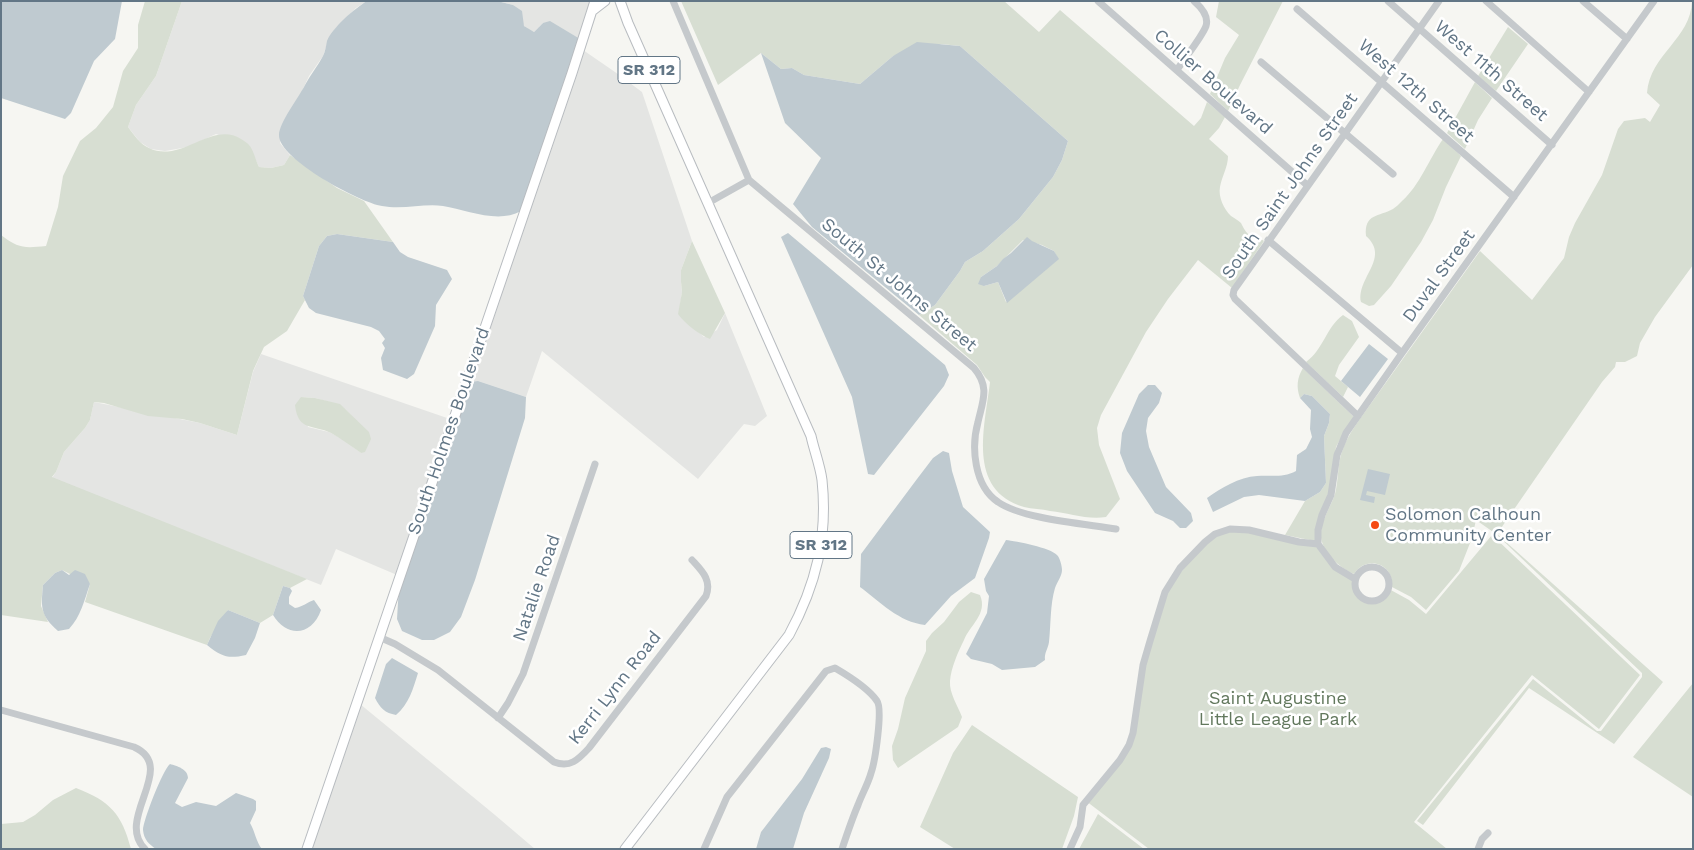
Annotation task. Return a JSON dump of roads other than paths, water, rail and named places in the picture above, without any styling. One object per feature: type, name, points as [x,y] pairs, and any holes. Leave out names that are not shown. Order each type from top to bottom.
[{"type":"main road","name":"South Holmes Boulevard","points":[[307,849],[569,81],[594,1]]},
{"type":"main road","points":[[591,13],[605,1]]},
{"type":"main road","name":"SR 312","points":[[620,1],[810,436],[822,480],[823,525],[820,556],[814,580],[802,612],[789,635],[625,849]]},
{"type":"street","name":"South St Johns Street","points":[[673,1],[749,180],[979,374],[984,389],[975,438],[976,462],[982,483],[996,501],[1013,510],[1032,515],[1116,529]]},
{"type":"street","name":"Collier Boulevard","points":[[1098,1],[1307,185]]},
{"type":"street","points":[[1177,70],[1206,25],[1206,15],[1194,1]]},
{"type":"street","name":"West 11th Street","points":[[1388,1],[1552,145]]},
{"type":"street","name":"South Saint Johns Street","points":[[1358,416],[1233,295],[1234,290],[1268,240],[1439,1]]},
{"type":"street","points":[[1486,1],[1589,92]]},
{"type":"street","points":[[1583,1],[1627,39]]},
{"type":"street","name":"Duval Street","points":[[1318,544],[1318,530],[1331,495],[1340,448],[1346,434],[1654,1]]},
{"type":"street","name":"West 12th Street","points":[[1297,9],[1514,197]]},
{"type":"street","points":[[1261,62],[1393,174]]},
{"type":"street","points":[[708,203],[749,180]]},
{"type":"street","points":[[1268,240],[1402,353]]},
{"type":"street","name":"Natalie Road","points":[[498,718],[512,697],[522,674],[595,464]]},
{"type":"street","points":[[1070,849],[1080,827],[1084,805],[1120,760],[1134,732],[1144,665],[1165,592],[1180,568],[1205,542],[1222,531],[1230,529],[1249,530],[1299,542],[1318,544],[1335,567],[1355,579]]},
{"type":"street","name":"Kerri Lynn Road","points":[[379,637],[395,644],[438,670],[554,762],[566,765],[575,762],[589,748],[706,596],[709,585],[706,577],[692,560]]},
{"type":"street","points":[[1380,568],[1388,577],[1389,589],[1378,600],[1367,600],[1358,594],[1355,579],[1362,569],[1380,568]]},
{"type":"street","points":[[704,849],[727,797],[826,671],[835,668],[845,673],[869,693],[878,702],[880,711],[871,776],[857,806],[842,849]]},
{"type":"street","points":[[1,710],[134,747],[145,753],[150,762],[150,775],[139,812],[136,832],[145,849]]},
{"type":"street","points":[[1478,849],[1478,846],[1488,833]]},
{"type":"place","name":"Solomon Calhoun Community Center","points":[[1375,525]]},
{"type":"park label","name":"Saint Augustine Little League Park","points":[[1278,710]]}]
